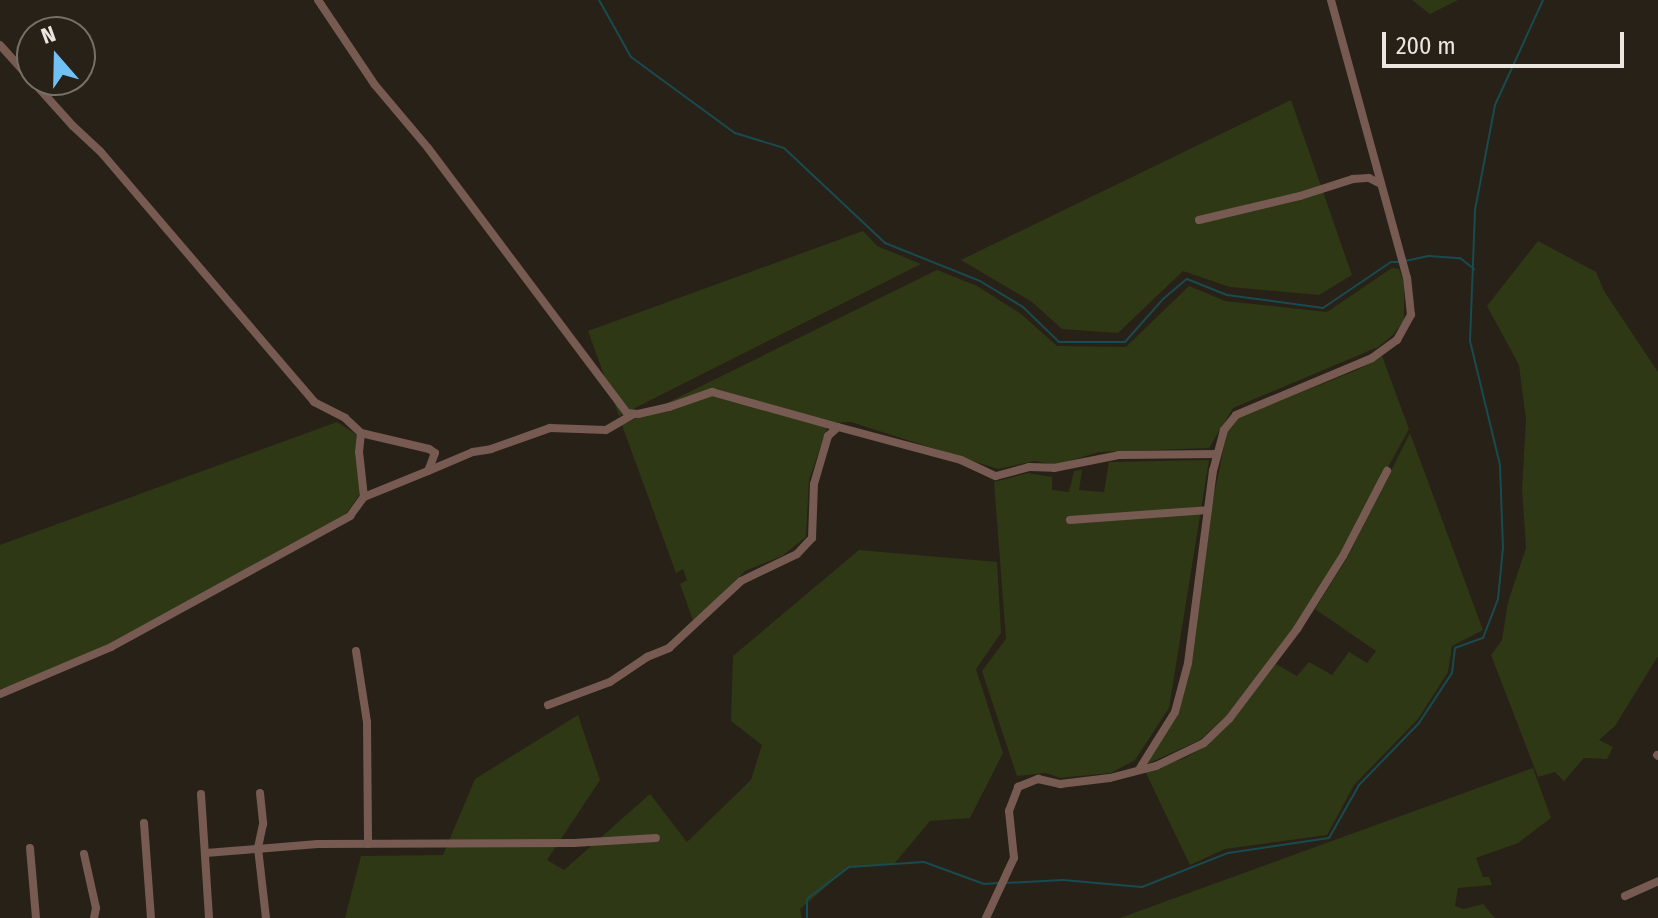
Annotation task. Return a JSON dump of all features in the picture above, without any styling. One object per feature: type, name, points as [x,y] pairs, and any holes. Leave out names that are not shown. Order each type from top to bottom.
[{"type":"street","points":[[318,0],[375,85],[428,148],[589,367],[627,413],[634,414]]},
{"type":"street","points":[[1140,768],[1175,712],[1188,663],[1216,454],[1224,430],[1236,415],[1352,369],[1387,348],[1408,326],[1410,294],[1331,0]]},
{"type":"street","points":[[0,45],[73,126],[100,151],[314,402],[345,418],[361,433],[429,449],[435,453],[428,471]]},
{"type":"street","points":[[1199,220],[1300,196],[1353,179],[1369,178],[1379,183]]},
{"type":"street","points":[[0,694],[111,647],[332,527],[350,516],[364,497],[463,455],[550,428],[606,430],[634,414],[712,392],[961,460],[996,476],[1029,467],[1054,468],[1119,455],[1216,454]]},
{"type":"street","points":[[548,705],[610,682],[647,657],[669,648],[741,581],[797,554],[812,538],[814,484],[828,436],[838,427]]},
{"type":"street","points":[[361,433],[359,452],[364,497]]},
{"type":"street","points":[[986,918],[1005,882],[1014,853],[1010,803],[1024,782],[1038,779],[1060,784],[1094,781],[1156,766],[1204,743],[1229,719],[1305,617],[1343,556],[1387,471]]},
{"type":"street","points":[[1070,520],[1208,510]]},
{"type":"street","points":[[356,651],[367,722],[368,844]]},
{"type":"street","points":[[260,793],[263,824],[258,848],[266,918]]},
{"type":"street","points":[[201,794],[209,918]]},
{"type":"street","points":[[144,823],[151,918]]},
{"type":"street","points":[[206,853],[368,844],[574,843],[656,838]]},
{"type":"street","points":[[30,848],[36,918]]},
{"type":"street","points":[[84,854],[96,908],[94,918]]},
{"type":"street","points":[[1625,896],[1658,881]]},
{"type":"green space","points":[[1412,0],[1458,0],[1430,14]]},
{"type":"green space","points":[[1291,100],[1352,275],[1319,295],[1230,287],[1183,271],[1118,333],[1062,329],[1032,302],[961,260]]},
{"type":"green space","points":[[863,231],[877,246],[921,264],[619,416],[588,331]]},
{"type":"green space","points":[[1538,241],[1596,272],[1604,291],[1658,372],[1658,656],[1615,726],[1599,740],[1613,747],[1607,759],[1584,758],[1564,781],[1555,772],[1538,777],[1491,655],[1502,640],[1508,602],[1526,548],[1522,489],[1526,420],[1519,365],[1487,306]]},
{"type":"green space","points":[[1392,268],[1399,269],[1404,283],[1404,320],[1393,335],[1378,347],[1233,408],[1209,448],[1099,452],[1056,465],[1035,461],[998,469],[851,422],[829,423],[809,480],[806,537],[782,556],[745,571],[694,623],[680,584],[687,580],[683,569],[676,573],[622,425],[937,270],[977,286],[1021,314],[1057,346],[1126,347],[1189,286],[1225,301],[1327,312]]},
{"type":"green space","points":[[1382,356],[1409,429],[1340,555],[1292,630],[1226,716],[1200,740],[1147,764],[1179,713],[1206,534],[1227,432],[1237,418],[1357,370]]},
{"type":"green space","points":[[337,422],[357,435],[355,452],[361,493],[344,516],[110,643],[38,677],[0,689],[0,545]]},
{"type":"green space","points":[[1410,433],[1483,630],[1452,646],[1448,672],[1418,719],[1354,785],[1327,835],[1225,849],[1190,865],[1145,771],[1185,758],[1208,745],[1276,664],[1297,676],[1309,662],[1332,675],[1349,652],[1367,663],[1376,651],[1315,609],[1347,558]]},
{"type":"green space","points":[[1209,460],[1169,708],[1135,760],[1111,773],[1060,778],[1046,773],[1017,776],[982,671],[1006,639],[994,482],[1028,473],[1052,477],[1052,490],[1069,492],[1074,471],[1082,470],[1079,490],[1104,492],[1109,462]]},
{"type":"green space","points":[[859,550],[997,562],[1001,633],[976,669],[1003,753],[970,818],[930,821],[894,864],[849,867],[800,909],[802,918],[345,918],[361,856],[443,855],[475,779],[578,715],[600,780],[547,860],[564,870],[650,794],[687,842],[751,780],[762,745],[731,721],[733,656]]},
{"type":"green space","points":[[1533,768],[1551,818],[1518,843],[1476,858],[1483,877],[1489,877],[1492,885],[1458,888],[1455,906],[1464,909],[1483,904],[1495,918],[1120,918]]},
{"type":"waterway","points":[[599,0],[631,57],[735,133],[784,148],[885,243],[980,281],[1023,307],[1059,342],[1125,342],[1163,299],[1187,279],[1227,295],[1323,308],[1391,262],[1398,262]]},
{"type":"waterway","points":[[1005,883],[1063,880],[1142,887],[1228,853],[1329,838],[1359,785],[1419,723],[1452,673],[1455,648],[1483,638],[1498,599],[1503,548],[1500,465],[1470,341],[1475,210],[1495,105],[1543,0]]},
{"type":"waterway","points":[[1405,261],[1429,256],[1460,258],[1474,269]]},
{"type":"waterway","points":[[807,918],[807,899],[849,867],[924,862],[984,884],[999,883]]}]
